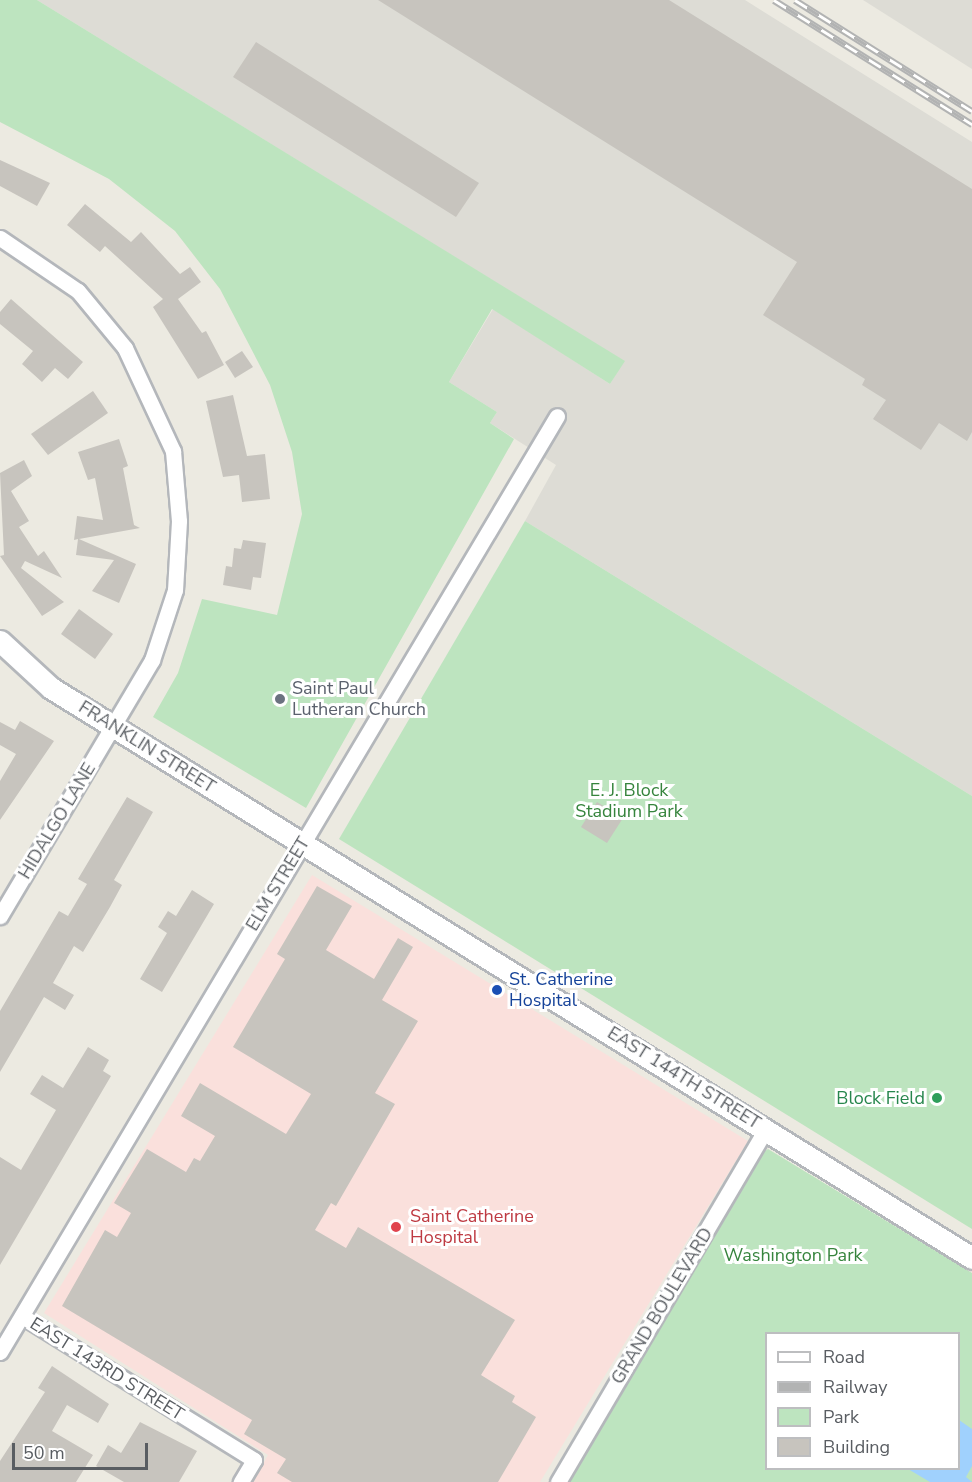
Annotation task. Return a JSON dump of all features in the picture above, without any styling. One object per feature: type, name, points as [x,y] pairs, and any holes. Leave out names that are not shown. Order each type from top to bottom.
[{"type":"street","name":"HIDALGO LANE","points":[[0,238],[47,266],[104,319],[145,383],[173,451],[179,521],[175,590],[152,660],[0,916]]},
{"type":"street","name":"ELM STREET","points":[[0,1352],[557,416]]},
{"type":"street","name":"FRANKLIN STREET","points":[[0,641],[31,674],[303,842]]},
{"type":"street","name":"EAST 144TH STREET","points":[[303,842],[972,1258]]},
{"type":"street","name":"GRAND BOULEVARD","points":[[558,1482],[766,1129]]},
{"type":"street","name":"EAST 143RD STREET","points":[[22,1316],[254,1460],[241,1482]]},
{"type":"shaded area","points":[[37,0],[745,0],[972,142],[972,796],[525,521],[556,465],[490,423],[497,412],[449,382],[493,309],[610,384],[624,361]]},
{"type":"shaded area","points":[[863,0],[972,0],[972,69]]},
{"type":"shaded area","name":"Saint Catherine Hospital","points":[[312,875],[748,1141],[540,1482],[253,1482],[268,1455],[44,1313]]},
{"type":"green space","points":[[0,0],[37,0],[625,361],[610,384],[492,309],[449,382],[497,412],[490,423],[514,439],[306,808],[153,717],[178,673],[202,599],[277,615],[302,514],[292,452],[270,385],[220,289],[175,231],[109,179],[0,122]]},
{"type":"green space","name":"E. J. Block Stadium Park","points":[[525,521],[972,796],[972,1229],[339,839]]},
{"type":"green space","name":"Washington Park","points":[[768,1149],[972,1273],[972,1482],[568,1482],[758,1156]]},
{"type":"water","points":[[960,1421],[972,1429],[972,1466],[966,1477],[972,1482],[930,1482],[910,1470],[960,1470]]},
{"type":"building","points":[[378,0],[669,0],[972,189],[972,432],[967,441],[939,423],[921,450],[873,419],[886,400],[862,385],[865,379],[763,315],[797,262]]},
{"type":"building","points":[[256,42],[479,183],[456,217],[233,77]]},
{"type":"building","points":[[0,160],[50,183],[37,206],[0,186]]},
{"type":"building","points":[[85,204],[131,242],[141,232],[180,274],[190,267],[201,282],[178,299],[202,333],[206,331],[224,365],[198,379],[153,307],[163,299],[105,246],[100,252],[67,225]]},
{"type":"building","points":[[11,299],[83,362],[68,379],[55,368],[42,382],[22,364],[33,351],[0,324],[0,312]]},
{"type":"building","points":[[242,351],[253,367],[235,378],[225,362]]},
{"type":"building","points":[[93,391],[108,413],[48,455],[31,434]]},
{"type":"building","points":[[233,395],[247,456],[265,454],[270,499],[242,502],[239,475],[223,477],[206,401]]},
{"type":"building","points":[[119,439],[128,466],[123,468],[134,525],[140,528],[79,539],[136,564],[119,603],[92,591],[114,560],[76,555],[78,539],[74,540],[77,516],[103,520],[95,478],[88,480],[78,452]]},
{"type":"building","points":[[24,460],[32,476],[11,491],[29,521],[19,527],[38,556],[44,551],[62,578],[25,561],[21,568],[64,602],[42,616],[0,556],[4,555],[0,473]]},
{"type":"building","points":[[243,540],[266,543],[261,578],[253,577],[251,590],[223,585],[226,566],[232,567],[234,548],[241,549]]},
{"type":"building","points":[[79,609],[113,634],[95,659],[61,634]]},
{"type":"building","points":[[20,721],[54,741],[0,820],[0,781],[16,754],[0,745],[0,722],[15,730]]},
{"type":"building","points":[[127,797],[153,812],[114,880],[122,885],[110,907],[83,952],[74,946],[53,983],[74,995],[65,1010],[44,997],[0,1072],[0,1011],[59,911],[68,916],[87,884],[78,879]]},
{"type":"building","points":[[597,802],[623,818],[607,843],[581,827]]},
{"type":"building","points":[[317,886],[352,906],[326,950],[374,979],[398,938],[413,947],[382,1000],[418,1021],[375,1093],[395,1104],[336,1206],[331,1203],[315,1230],[346,1248],[358,1227],[515,1320],[481,1375],[515,1396],[512,1402],[536,1417],[498,1482],[292,1482],[277,1473],[286,1459],[244,1434],[252,1420],[62,1306],[105,1230],[117,1237],[131,1213],[114,1203],[147,1149],[186,1172],[194,1158],[200,1161],[215,1136],[181,1116],[200,1083],[286,1134],[311,1094],[233,1047],[285,959],[277,954]]},
{"type":"building","points":[[192,890],[214,904],[162,992],[140,979],[167,933],[158,927],[168,911],[176,916]]},
{"type":"building","points":[[88,1047],[109,1060],[103,1071],[111,1076],[0,1265],[0,1157],[21,1170],[56,1110],[30,1094],[42,1075],[63,1088]]},
{"type":"building","points":[[52,1366],[109,1404],[98,1423],[67,1405],[52,1431],[93,1455],[76,1482],[0,1482],[0,1461],[45,1392],[38,1388]]},
{"type":"building","points":[[140,1422],[197,1451],[179,1482],[124,1482],[96,1466],[108,1445],[121,1453]]},
{"type":"railway","points":[[774,0],[972,124]]},
{"type":"railway","points":[[795,0],[972,111]]},
{"type":"place","name":"Saint Paul Lutheran Church","points":[[280,699]]},
{"type":"place","name":"St. Catherine Hospital","points":[[497,990]]},
{"type":"place","name":"Block Field","points":[[937,1098]]},
{"type":"place","name":"Saint Catherine Hospital","points":[[396,1227]]}]
